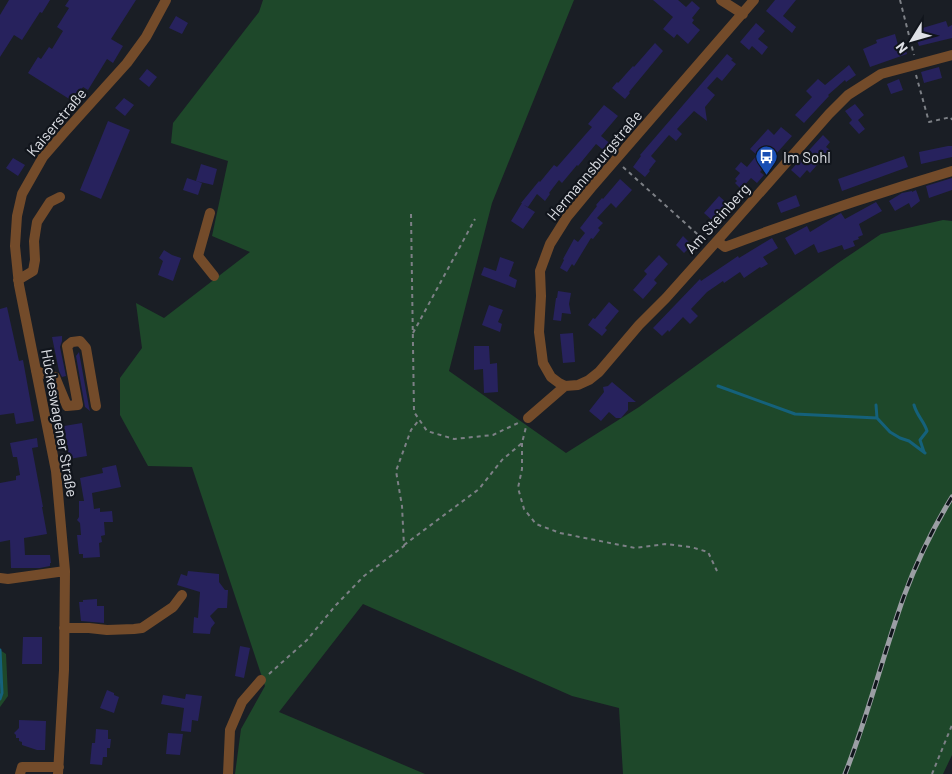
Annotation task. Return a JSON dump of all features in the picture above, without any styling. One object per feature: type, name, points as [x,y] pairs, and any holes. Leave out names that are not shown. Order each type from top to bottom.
[{"type":"street","name":"Kaiserstraße","points":[[30,340],[18,280],[15,246],[17,216],[22,194],[43,157],[127,63],[146,37],[166,0]]},
{"type":"street","points":[[721,0],[743,14]]},
{"type":"street","name":"Hermannsburgstraße","points":[[565,386],[551,377],[543,363],[539,332],[540,271],[550,244],[567,218],[591,188],[754,0]]},
{"type":"street","name":"Am Steinberg","points":[[565,386],[578,385],[589,380],[599,372],[639,325],[666,298],[848,95],[881,74],[952,55]]},
{"type":"street","points":[[714,244],[725,247],[790,223],[952,171]]},
{"type":"street","points":[[18,280],[33,271],[36,222],[50,202],[60,197]]},
{"type":"street","points":[[210,213],[198,256],[214,276]]},
{"type":"street","name":"Hückeswagener Straße","points":[[30,340],[56,471],[65,571],[64,670],[58,771]]},
{"type":"street","points":[[36,372],[55,377],[67,406],[78,405],[67,346],[72,342],[80,341],[86,348],[96,406]]},
{"type":"street","points":[[528,418],[565,386]]},
{"type":"street","points":[[0,578],[8,579],[65,571]]},
{"type":"street","points":[[64,628],[125,630],[142,628],[173,607],[182,595]]},
{"type":"street","points":[[228,774],[230,730],[242,702],[261,680]]},
{"type":"street","points":[[20,774],[22,767],[58,771]]},
{"type":"path","points":[[900,0],[914,55],[916,75],[929,122],[951,117],[952,120]]},
{"type":"path","points":[[616,160],[714,244]]},
{"type":"path","points":[[411,214],[414,412],[427,431],[454,440],[493,435],[528,418]]},
{"type":"path","points":[[412,335],[475,219]]},
{"type":"path","points":[[528,418],[522,443],[522,469],[518,488],[524,510],[536,524],[560,533],[635,548],[665,544],[691,547],[708,552],[717,571]]},
{"type":"path","points":[[404,546],[402,506],[396,471],[411,430],[419,420]]},
{"type":"path","points":[[261,680],[307,640],[336,605],[364,576],[478,489],[502,460],[522,443]]},
{"type":"path","points":[[932,774],[952,724]]},
{"type":"green space","points":[[263,0],[574,0],[492,203],[449,371],[566,453],[639,407],[881,234],[943,220],[952,221],[952,755],[943,774],[623,774],[619,708],[572,696],[363,604],[279,712],[425,774],[235,774],[241,729],[265,686],[192,467],[148,466],[120,415],[120,378],[142,348],[136,303],[164,318],[250,252],[212,236],[228,161],[171,143],[173,123],[259,12]]},
{"type":"green space","points":[[0,650],[6,654],[8,696],[0,707]]},
{"type":"building","points":[[9,0],[50,0],[22,40],[14,35],[0,57],[0,15]]},
{"type":"building","points":[[69,0],[136,0],[111,39],[123,46],[113,63],[107,59],[88,90],[83,87],[74,102],[28,73],[38,57],[41,59],[49,47],[52,49],[63,31],[57,27],[69,8],[65,6]]},
{"type":"building","points":[[653,0],[678,0],[686,7],[692,1],[700,8],[692,18],[694,20],[692,23],[700,30],[688,44],[677,34],[674,38],[663,29],[673,17]]},
{"type":"building","points":[[775,0],[796,0],[783,16],[796,27],[792,33],[766,11]]},
{"type":"building","points":[[176,16],[188,23],[182,34],[169,28]]},
{"type":"building","points":[[946,21],[948,27],[952,25],[952,38],[919,46],[915,35],[917,35],[916,30]]},
{"type":"building","points":[[756,23],[765,31],[758,39],[768,47],[762,55],[752,46],[749,50],[740,42]]},
{"type":"building","points":[[895,34],[898,45],[904,43],[907,54],[870,67],[863,49],[877,43],[876,40]]},
{"type":"building","points":[[655,43],[663,51],[625,99],[612,88]]},
{"type":"building","points":[[727,54],[736,64],[722,81],[717,77],[707,88],[715,95],[705,107],[707,121],[694,111],[677,129],[682,134],[676,141],[669,135],[651,156],[656,161],[645,177],[633,167],[640,155]]},
{"type":"building","points":[[849,65],[856,75],[846,82],[845,80],[828,95],[804,123],[795,115],[812,97],[806,91],[818,79],[825,85]]},
{"type":"building","points":[[939,67],[942,78],[924,83],[921,72]]},
{"type":"building","points":[[147,69],[157,77],[149,87],[139,79]]},
{"type":"building","points":[[899,79],[903,90],[891,94],[887,84]]},
{"type":"building","points":[[124,98],[134,105],[125,116],[115,108]]},
{"type":"building","points":[[855,104],[864,115],[858,120],[865,129],[859,134],[849,123],[852,120],[845,111]]},
{"type":"building","points":[[604,105],[618,116],[601,136],[613,146],[607,153],[596,144],[562,183],[559,180],[545,201],[537,194],[528,207],[524,205],[535,212],[523,229],[511,221],[521,203],[539,181],[554,165],[557,167],[592,127],[588,124]]},
{"type":"building","points":[[108,121],[130,130],[101,199],[80,190]]},
{"type":"building","points":[[781,127],[792,136],[760,172],[764,175],[757,183],[751,178],[741,189],[735,183],[737,181],[735,179],[740,173],[735,169],[741,162],[747,167],[757,155],[750,149],[768,129],[774,135]]},
{"type":"building","points":[[823,135],[830,142],[826,147],[830,150],[810,173],[807,170],[800,178],[791,170]]},
{"type":"building","points":[[952,146],[952,157],[921,164],[919,152]]},
{"type":"building","points":[[904,156],[908,167],[842,191],[838,179]]},
{"type":"building","points":[[13,158],[25,165],[18,176],[6,168]]},
{"type":"building","points":[[201,164],[217,169],[213,185],[196,181]]},
{"type":"building","points":[[187,178],[202,183],[198,195],[183,190]]},
{"type":"building","points":[[952,178],[952,190],[929,198],[926,186]]},
{"type":"building","points":[[620,179],[632,190],[616,208],[611,203],[597,218],[603,223],[598,228],[600,230],[593,239],[591,238],[574,266],[572,264],[567,272],[560,268],[574,239],[578,242],[585,233],[580,228],[596,205]]},
{"type":"building","points":[[916,190],[920,201],[911,208],[909,203],[895,211],[889,201],[902,193]]},
{"type":"building","points":[[796,195],[800,206],[781,213],[777,203]]},
{"type":"building","points":[[719,196],[728,204],[713,221],[704,213]]},
{"type":"building","points":[[876,202],[882,211],[859,224],[863,235],[853,241],[855,246],[844,250],[842,245],[818,253],[814,244],[795,255],[785,238],[807,226],[810,232],[841,213],[845,219]]},
{"type":"building","points":[[683,236],[692,245],[684,253],[676,245]]},
{"type":"building","points":[[772,238],[778,248],[763,257],[768,264],[744,278],[740,272],[707,292],[691,309],[698,316],[690,324],[683,317],[669,332],[668,330],[662,336],[653,328],[700,279],[701,281],[738,256],[739,258]]},
{"type":"building","points":[[164,250],[181,258],[173,281],[158,275],[163,261],[159,258]]},
{"type":"building","points":[[659,255],[668,264],[654,280],[657,283],[643,299],[633,290],[647,274],[644,271]]},
{"type":"building","points":[[500,257],[514,262],[509,276],[517,280],[515,288],[481,275],[484,267],[496,271]]},
{"type":"building","points":[[558,291],[571,293],[569,304],[571,314],[562,313],[561,321],[553,320]]},
{"type":"building","points":[[609,302],[619,311],[605,328],[607,330],[602,336],[588,325]]},
{"type":"building","points":[[489,305],[503,310],[498,322],[502,324],[500,332],[482,325]]},
{"type":"building","points":[[7,307],[19,361],[23,360],[34,421],[16,424],[14,413],[0,415],[0,309]]},
{"type":"building","points":[[573,333],[575,362],[563,363],[560,334]]},
{"type":"building","points":[[62,336],[60,347],[66,376],[62,377],[52,337]]},
{"type":"building","points":[[474,346],[489,346],[490,364],[497,363],[498,392],[484,393],[483,369],[474,370]]},
{"type":"building","points":[[79,352],[90,411],[85,407],[76,356]]},
{"type":"building","points":[[612,382],[636,402],[628,402],[628,410],[621,418],[616,418],[609,412],[601,421],[589,411],[604,392],[603,387],[608,386]]},
{"type":"building","points":[[82,423],[87,456],[69,459],[64,426]]},
{"type":"building","points":[[37,438],[38,447],[32,448],[47,534],[24,538],[25,555],[50,555],[51,563],[50,566],[40,568],[11,568],[10,540],[0,542],[0,483],[16,480],[16,476],[20,475],[17,457],[13,457],[10,443]]},
{"type":"building","points":[[116,465],[121,487],[92,493],[94,509],[100,508],[100,512],[112,511],[113,522],[104,522],[105,535],[101,536],[102,542],[99,543],[100,557],[83,558],[83,554],[79,554],[77,535],[81,535],[80,523],[77,520],[79,517],[79,501],[84,501],[80,478],[103,473],[102,468]]},
{"type":"building","points":[[188,571],[219,574],[219,582],[225,590],[228,590],[227,608],[218,608],[210,616],[215,623],[211,628],[210,634],[193,633],[194,617],[198,618],[200,592],[177,585],[181,574],[187,576]]},
{"type":"building","points":[[97,599],[97,606],[104,606],[104,623],[81,621],[79,602]]},
{"type":"building","points":[[23,637],[42,637],[42,664],[22,664]]},
{"type":"building","points":[[240,646],[250,648],[244,678],[235,676]]},
{"type":"building","points":[[107,690],[119,697],[114,713],[100,708]]},
{"type":"building","points":[[186,694],[202,696],[198,721],[192,720],[191,732],[181,731],[184,708],[161,704],[163,695],[185,699]]},
{"type":"building","points":[[19,720],[46,721],[45,750],[37,750],[22,745],[22,742],[19,741],[19,738],[16,738],[14,733],[19,728]]},
{"type":"building","points":[[96,729],[108,730],[108,739],[111,739],[110,748],[107,748],[107,757],[103,757],[102,765],[90,764],[92,743],[95,743]]},
{"type":"building","points":[[168,733],[183,734],[180,755],[166,754]]},
{"type":"waterway","points":[[718,386],[795,414],[877,418],[890,432],[909,441],[925,453]]},
{"type":"waterway","points":[[876,405],[877,418]]},
{"type":"waterway","points":[[914,405],[927,431],[920,440],[924,452]]},
{"type":"waterway","points":[[0,650],[2,693],[0,699]]},
{"type":"railway","points":[[845,774],[909,583],[926,545],[952,497]]},
{"type":"place","name":"Im Sohl","points":[[767,176]]}]
